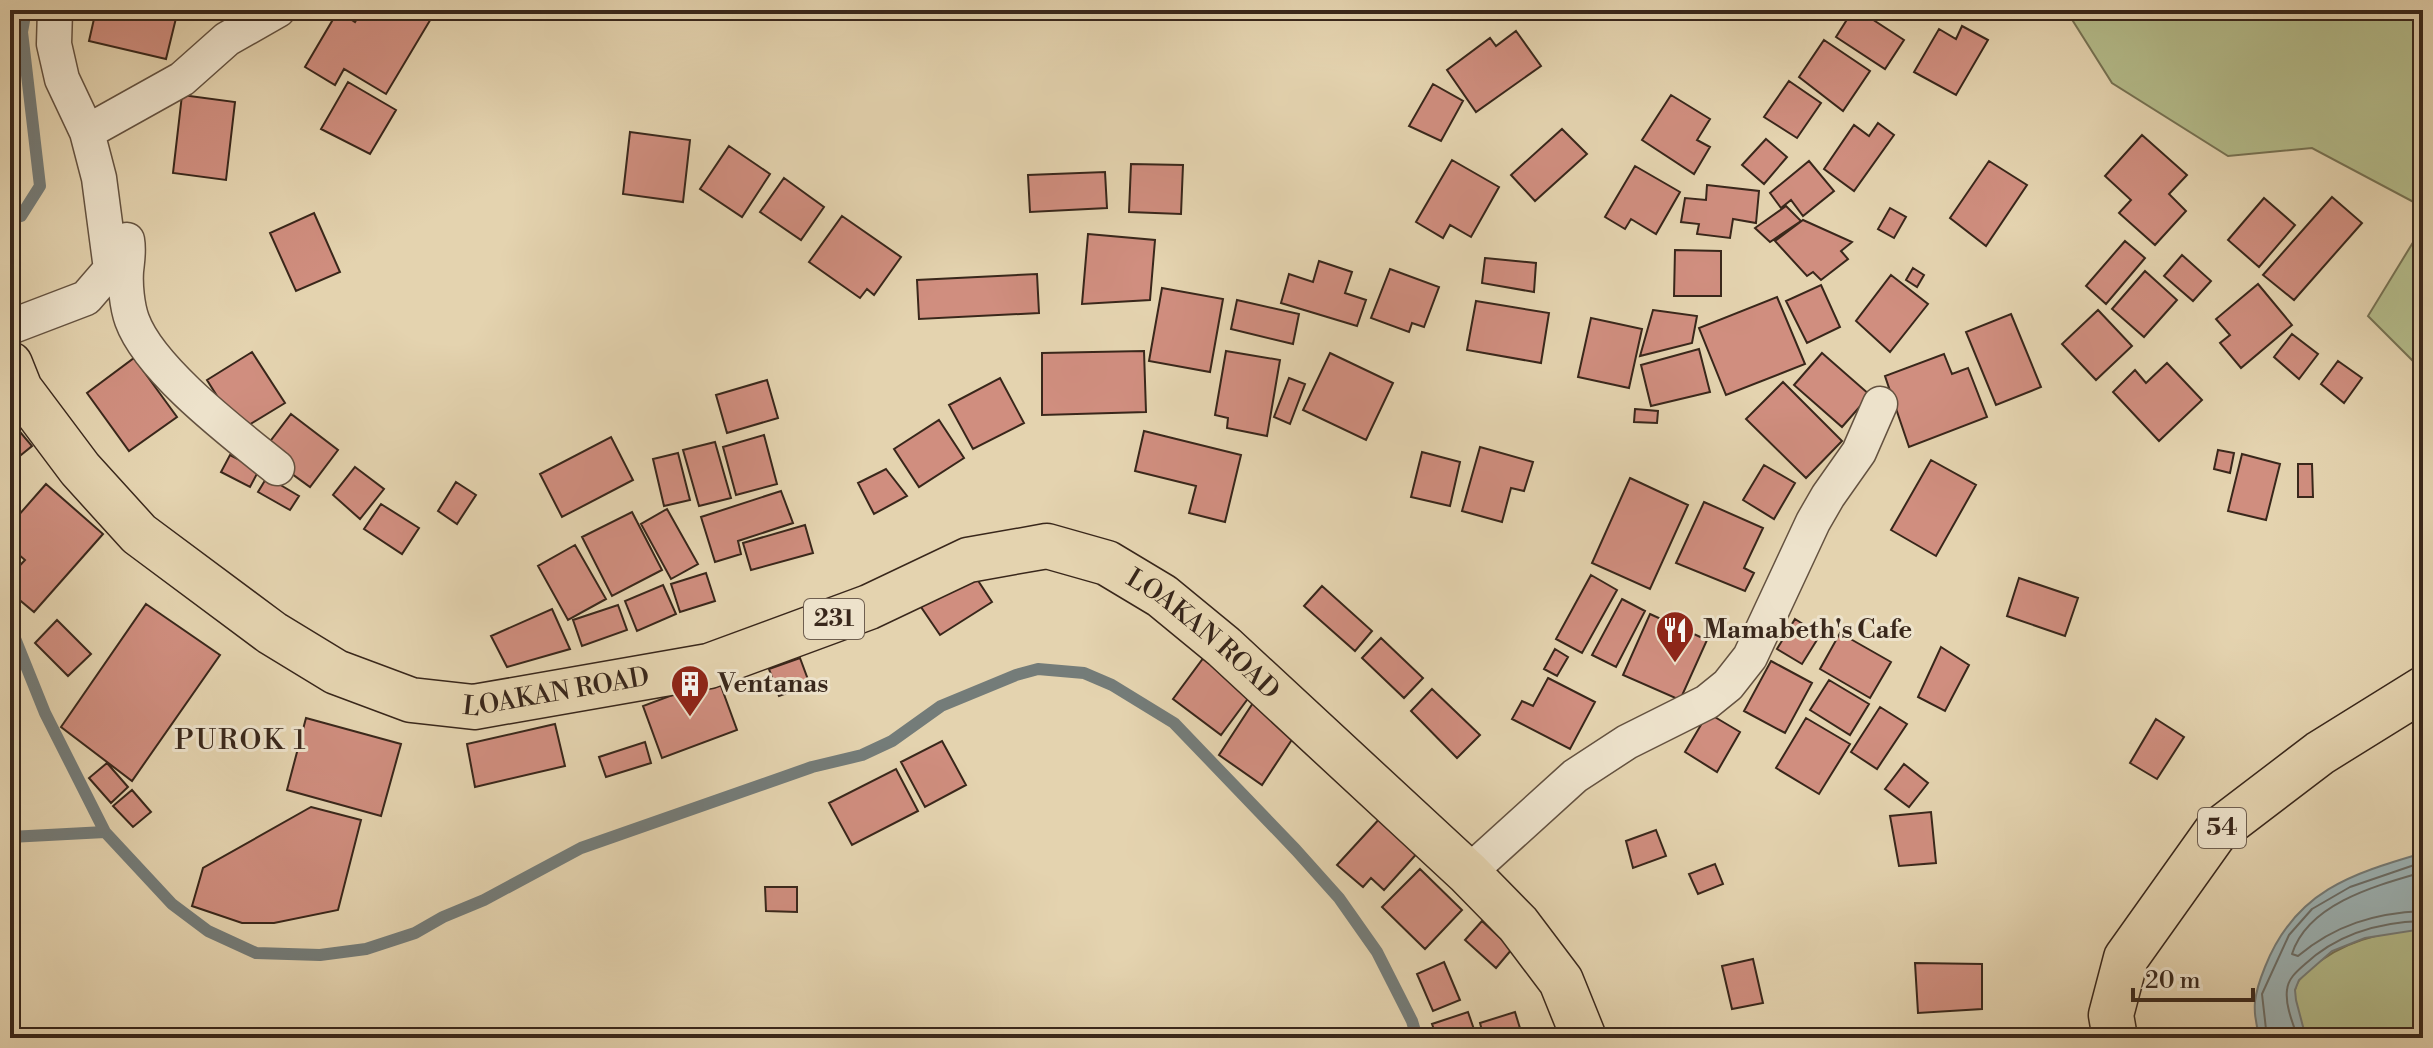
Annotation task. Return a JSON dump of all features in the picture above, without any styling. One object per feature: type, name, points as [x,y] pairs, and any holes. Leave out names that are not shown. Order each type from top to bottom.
[{"type":"main road","name":"LOAKAN ROAD","points":[[10,364],[20,389],[80,469],[139,534],[272,633],[336,672],[411,700],[474,707],[709,666],[869,607],[968,560],[1047,546],[1107,563],[1162,596],[1224,647],[1468,873],[1518,924],[1561,981],[1584,1038]]},
{"type":"main road","name":"54","points":[[2115,1038],[2111,1015],[2126,958],[2215,833],[2320,753],[2423,689]]},
{"type":"street","points":[[10,327],[86,298],[111,269],[99,178],[87,132],[62,79],[54,44],[55,10]]},
{"type":"street","points":[[87,132],[182,79],[227,39],[278,10]]},
{"type":"street","points":[[99,178],[122,220],[129,247],[126,275],[131,318],[140,335],[155,356],[207,411],[277,468]]},
{"type":"street","points":[[1468,873],[1575,776],[1627,742],[1707,702],[1728,685],[1750,657],[1813,522],[1859,452],[1880,404]]},
{"type":"green space","points":[[2066,10],[2423,10],[2423,207],[2312,148],[2228,156],[2112,83]]},
{"type":"green space","points":[[2423,226],[2423,371],[2368,316]]},
{"type":"green space","points":[[2423,929],[2423,1038],[2306,1038],[2295,990],[2309,970],[2348,945],[2392,933]]},
{"type":"water","points":[[2423,853],[2423,929],[2365,938],[2332,951],[2299,980],[2295,990],[2306,1038],[2260,1038],[2255,1018],[2258,985],[2277,941],[2292,920],[2328,889],[2349,878]]},
{"type":"building","points":[[96,10],[178,10],[166,59],[89,41]]},
{"type":"building","points":[[362,10],[435,12],[386,94],[344,69],[335,85],[305,67],[338,11],[355,22]]},
{"type":"building","points":[[1449,10],[1475,10],[1451,18]]},
{"type":"building","points":[[1853,10],[1858,10],[1904,40],[1885,69],[1836,37]]},
{"type":"building","points":[[1962,26],[1988,40],[1956,95],[1914,72],[1939,29],[1956,39]]},
{"type":"building","points":[[1516,31],[1541,66],[1476,112],[1447,70],[1490,38],[1496,46]]},
{"type":"building","points":[[1824,40],[1870,71],[1843,111],[1799,77]]},
{"type":"building","points":[[1789,81],[1821,103],[1797,138],[1764,117]]},
{"type":"building","points":[[348,82],[396,110],[370,154],[321,129]]},
{"type":"building","points":[[1433,84],[1463,101],[1441,141],[1409,126]]},
{"type":"building","points":[[182,95],[235,102],[226,180],[173,173]]},
{"type":"building","points":[[1671,95],[1710,119],[1697,140],[1710,147],[1694,174],[1642,140]]},
{"type":"building","points":[[1878,123],[1894,135],[1854,191],[1824,169],[1854,125],[1869,136]]},
{"type":"building","points":[[1562,129],[1587,154],[1535,201],[1511,175]]},
{"type":"building","points":[[630,132],[690,140],[683,202],[623,194]]},
{"type":"building","points":[[2142,135],[2187,175],[2169,194],[2186,211],[2155,245],[2119,213],[2131,200],[2105,176]]},
{"type":"building","points":[[1766,139],[1787,157],[1764,184],[1742,165]]},
{"type":"building","points":[[729,146],[770,174],[742,217],[700,189]]},
{"type":"building","points":[[1452,160],[1499,187],[1471,237],[1450,225],[1443,238],[1416,222]]},
{"type":"building","points":[[1809,161],[1834,191],[1803,216],[1791,200],[1781,208],[1770,193]]},
{"type":"building","points":[[1989,161],[2027,185],[1986,246],[1950,218]]},
{"type":"building","points":[[1131,164],[1183,165],[1181,214],[1129,212]]},
{"type":"building","points":[[1635,166],[1680,192],[1656,234],[1631,219],[1625,229],[1605,217]]},
{"type":"building","points":[[1105,172],[1107,208],[1030,212],[1028,175]]},
{"type":"building","points":[[784,178],[824,207],[801,240],[760,212]]},
{"type":"building","points":[[1707,185],[1759,191],[1756,223],[1733,219],[1730,238],[1697,234],[1699,224],[1681,222],[1685,198],[1706,200]]},
{"type":"building","points":[[2332,197],[2362,223],[2294,300],[2263,275]]},
{"type":"building","points":[[2264,198],[2295,225],[2259,267],[2228,240]]},
{"type":"building","points":[[1786,206],[1801,221],[1770,242],[1755,228]]},
{"type":"building","points":[[1890,208],[1906,217],[1894,238],[1878,229]]},
{"type":"building","points":[[314,213],[340,272],[296,291],[270,233]]},
{"type":"building","points":[[842,216],[901,257],[874,295],[867,289],[860,298],[809,262]]},
{"type":"building","points":[[1803,220],[1852,242],[1841,251],[1848,259],[1821,280],[1813,272],[1807,276],[1775,241]]},
{"type":"building","points":[[1088,234],[1155,240],[1150,300],[1082,304]]},
{"type":"building","points":[[2125,241],[2145,258],[2106,304],[2086,286]]},
{"type":"building","points":[[1675,250],[1721,251],[1721,296],[1674,296]]},
{"type":"building","points":[[2182,255],[2211,281],[2193,301],[2164,276]]},
{"type":"building","points":[[1485,258],[1536,263],[1534,292],[1482,283]]},
{"type":"building","points":[[1319,261],[1352,272],[1345,293],[1366,300],[1357,326],[1281,303],[1289,274],[1313,282]]},
{"type":"building","points":[[1913,268],[1924,275],[1917,287],[1906,280]]},
{"type":"building","points":[[1390,269],[1439,287],[1424,327],[1412,323],[1409,332],[1371,318]]},
{"type":"building","points":[[2145,271],[2177,300],[2144,337],[2112,309]]},
{"type":"building","points":[[1037,274],[1039,313],[919,319],[917,280]]},
{"type":"building","points":[[1891,275],[1928,304],[1890,352],[1856,321]]},
{"type":"building","points":[[2258,284],[2292,325],[2241,368],[2220,343],[2230,335],[2216,319]]},
{"type":"building","points":[[1821,285],[1840,327],[1807,343],[1786,301]]},
{"type":"building","points":[[1162,288],[1223,299],[1210,372],[1149,361]]},
{"type":"building","points":[[1777,297],[1805,364],[1726,395],[1699,328]]},
{"type":"building","points":[[1237,300],[1299,314],[1293,344],[1231,329]]},
{"type":"building","points":[[1476,301],[1549,313],[1541,363],[1467,350]]},
{"type":"building","points":[[1653,310],[1697,316],[1692,343],[1640,356]]},
{"type":"building","points":[[2098,310],[2132,346],[2096,380],[2062,344]]},
{"type":"building","points":[[2011,314],[2041,387],[1996,405],[1966,332]]},
{"type":"building","points":[[1591,318],[1642,329],[1629,388],[1578,377]]},
{"type":"building","points":[[2292,334],[2318,354],[2299,379],[2274,357]]},
{"type":"building","points":[[1699,349],[1710,392],[1651,406],[1641,365]]},
{"type":"building","points":[[1144,351],[1146,412],[1042,415],[1042,353]]},
{"type":"building","points":[[1226,351],[1280,360],[1267,436],[1227,428],[1228,418],[1215,415]]},
{"type":"building","points":[[252,352],[285,403],[239,431],[207,380]]},
{"type":"building","points":[[1330,353],[1393,383],[1366,440],[1303,410]]},
{"type":"building","points":[[1822,353],[1870,395],[1842,427],[1794,385]]},
{"type":"building","points":[[1944,354],[1952,374],[1968,368],[1987,417],[1909,447],[1885,376]]},
{"type":"building","points":[[134,358],[177,417],[129,451],[87,393]]},
{"type":"building","points":[[2338,361],[2362,378],[2344,403],[2321,384]]},
{"type":"building","points":[[2167,363],[2202,400],[2159,441],[2113,392],[2135,370],[2146,383]]},
{"type":"building","points":[[1000,378],[1024,423],[973,449],[949,405]]},
{"type":"building","points":[[1289,378],[1305,384],[1290,424],[1274,417]]},
{"type":"building","points":[[767,380],[778,418],[727,433],[716,395]]},
{"type":"building","points":[[1783,382],[1842,441],[1806,478],[1746,419]]},
{"type":"building","points":[[1635,409],[1658,411],[1657,423],[1634,422]]},
{"type":"building","points":[[291,414],[338,450],[310,487],[262,452]]},
{"type":"building","points":[[10,420],[32,446],[10,464]]},
{"type":"building","points":[[939,420],[964,458],[919,487],[894,449]]},
{"type":"building","points":[[1144,431],[1241,455],[1225,522],[1189,513],[1196,486],[1135,471]]},
{"type":"building","points":[[764,435],[777,484],[736,495],[723,447]]},
{"type":"building","points":[[611,437],[633,480],[562,517],[540,474]]},
{"type":"building","points":[[715,442],[731,498],[699,506],[683,450]]},
{"type":"building","points":[[1480,447],[1533,462],[1524,491],[1511,488],[1502,522],[1462,511]]},
{"type":"building","points":[[2218,450],[2234,453],[2230,473],[2214,469]]},
{"type":"building","points":[[1422,452],[1460,462],[1450,506],[1411,497]]},
{"type":"building","points":[[678,453],[690,500],[664,506],[653,459]]},
{"type":"building","points":[[2242,454],[2280,464],[2266,520],[2228,511]]},
{"type":"building","points":[[230,455],[259,470],[250,487],[221,472]]},
{"type":"building","points":[[1931,460],[1976,485],[1936,556],[1891,530]]},
{"type":"building","points":[[2298,464],[2312,464],[2313,497],[2298,497]]},
{"type":"building","points":[[1764,465],[1795,483],[1774,519],[1743,500]]},
{"type":"building","points":[[355,467],[384,489],[360,519],[333,495]]},
{"type":"building","points":[[886,469],[907,496],[874,514],[858,483]]},
{"type":"building","points":[[267,477],[299,496],[290,510],[258,492]]},
{"type":"building","points":[[1630,478],[1688,505],[1650,589],[1592,563]]},
{"type":"building","points":[[456,482],[476,495],[457,524],[438,511]]},
{"type":"building","points":[[46,484],[103,534],[34,612],[10,592],[10,576],[25,560],[10,547],[10,525]]},
{"type":"building","points":[[781,491],[793,523],[738,541],[741,554],[715,562],[701,517]]},
{"type":"building","points":[[1704,502],[1763,528],[1744,568],[1754,573],[1745,591],[1676,563]]},
{"type":"building","points":[[381,504],[419,528],[402,554],[364,529]]},
{"type":"building","points":[[667,509],[698,564],[671,579],[641,524]]},
{"type":"building","points":[[632,512],[662,570],[612,596],[582,537]]},
{"type":"building","points":[[805,525],[813,553],[751,570],[743,543]]},
{"type":"building","points":[[575,545],[606,599],[568,620],[538,566]]},
{"type":"building","points":[[706,573],[715,601],[680,612],[671,584]]},
{"type":"building","points":[[973,573],[992,602],[940,635],[921,607]]},
{"type":"building","points":[[1591,575],[1617,590],[1582,653],[1556,639]]},
{"type":"building","points":[[2019,578],[2078,598],[2065,636],[2007,616]]},
{"type":"building","points":[[663,585],[676,614],[637,631],[625,601]]},
{"type":"building","points":[[1322,586],[1372,631],[1355,651],[1304,606]]},
{"type":"building","points":[[1622,599],[1645,611],[1616,667],[1592,655]]},
{"type":"building","points":[[146,604],[220,655],[132,781],[61,727]]},
{"type":"building","points":[[618,605],[627,630],[582,646],[573,620]]},
{"type":"building","points":[[552,609],[570,649],[507,667],[491,636]]},
{"type":"building","points":[[1650,614],[1707,640],[1680,700],[1623,675]]},
{"type":"building","points":[[1795,619],[1820,635],[1802,664],[1777,649]]},
{"type":"building","points":[[57,620],[91,654],[68,676],[35,643]]},
{"type":"building","points":[[1840,633],[1891,662],[1870,698],[1820,669]]},
{"type":"building","points":[[1381,638],[1423,678],[1404,698],[1362,658]]},
{"type":"building","points":[[1941,647],[1969,665],[1945,711],[1918,697]]},
{"type":"building","points":[[1210,649],[1258,685],[1221,735],[1173,699]]},
{"type":"building","points":[[1555,649],[1568,657],[1557,676],[1544,669]]},
{"type":"building","points":[[800,658],[810,685],[779,696],[769,669]]},
{"type":"building","points":[[1771,661],[1812,683],[1785,733],[1744,711]]},
{"type":"building","name":"Ventanas","points":[[718,678],[737,730],[662,758],[643,706]]},
{"type":"building","points":[[1548,678],[1595,702],[1570,749],[1512,719],[1522,701],[1533,706]]},
{"type":"building","points":[[1829,680],[1869,704],[1850,735],[1810,710]]},
{"type":"building","points":[[1432,689],[1480,735],[1457,758],[1411,711]]},
{"type":"building","points":[[1253,703],[1297,732],[1262,785],[1219,755]]},
{"type":"building","points":[[1880,707],[1907,724],[1877,769],[1851,752]]},
{"type":"building","points":[[1708,713],[1740,732],[1717,772],[1685,752]]},
{"type":"building","points":[[306,718],[401,744],[381,816],[287,790]]},
{"type":"building","points":[[1806,718],[1850,744],[1819,794],[1776,768]]},
{"type":"building","points":[[2156,719],[2184,737],[2157,779],[2130,763]]},
{"type":"building","points":[[555,724],[565,766],[475,787],[467,744]]},
{"type":"building","points":[[942,741],[966,785],[925,807],[901,762]]},
{"type":"building","points":[[645,742],[651,763],[606,777],[599,757]]},
{"type":"building","points":[[107,763],[128,787],[111,803],[89,778]]},
{"type":"building","points":[[1904,764],[1928,783],[1909,807],[1885,789]]},
{"type":"building","points":[[896,769],[918,811],[852,845],[829,803]]},
{"type":"building","points":[[132,790],[151,812],[133,827],[113,806]]},
{"type":"building","points":[[311,807],[361,820],[338,910],[274,923],[242,923],[192,906],[203,868]]},
{"type":"building","points":[[1931,812],[1936,863],[1899,866],[1890,816]]},
{"type":"building","points":[[1382,816],[1420,850],[1384,890],[1371,878],[1363,887],[1337,865]]},
{"type":"building","points":[[1656,830],[1666,856],[1633,868],[1626,841]]},
{"type":"building","points":[[1715,864],[1723,884],[1698,894],[1689,874]]},
{"type":"building","points":[[1420,869],[1462,910],[1425,949],[1382,907]]},
{"type":"building","points":[[765,887],[797,887],[797,912],[766,911]]},
{"type":"building","points":[[1482,921],[1512,949],[1496,968],[1465,940]]},
{"type":"building","points":[[1753,959],[1763,1003],[1732,1009],[1722,966]]},
{"type":"building","points":[[1444,962],[1460,1000],[1433,1011],[1417,974]]},
{"type":"building","points":[[1915,963],[1982,964],[1982,1009],[1918,1013]]},
{"type":"building","points":[[1468,1012],[1477,1038],[1437,1038],[1432,1024]]},
{"type":"building","points":[[1515,1012],[1523,1038],[1484,1038],[1480,1023]]},
{"type":"waterway","points":[[10,219],[21,216],[40,186],[22,32],[26,10]]},
{"type":"waterway","points":[[10,626],[45,713],[105,832],[172,904],[208,931],[256,953],[320,955],[366,949],[415,933],[581,848],[812,767],[862,755],[892,741],[941,706],[1016,675],[1038,669],[1084,673],[1112,685],[1174,723],[1296,850],[1339,898],[1377,952],[1412,1021],[1417,1038]]},
{"type":"waterway","points":[[10,837],[105,832]]},
{"type":"place","name":"Mamabeth's Cafe","points":[[1675,664]]},
{"type":"place","name":"Ventanas","points":[[690,718]]},
{"type":"district","name":"PUROK 1","points":[[241,740]]}]
